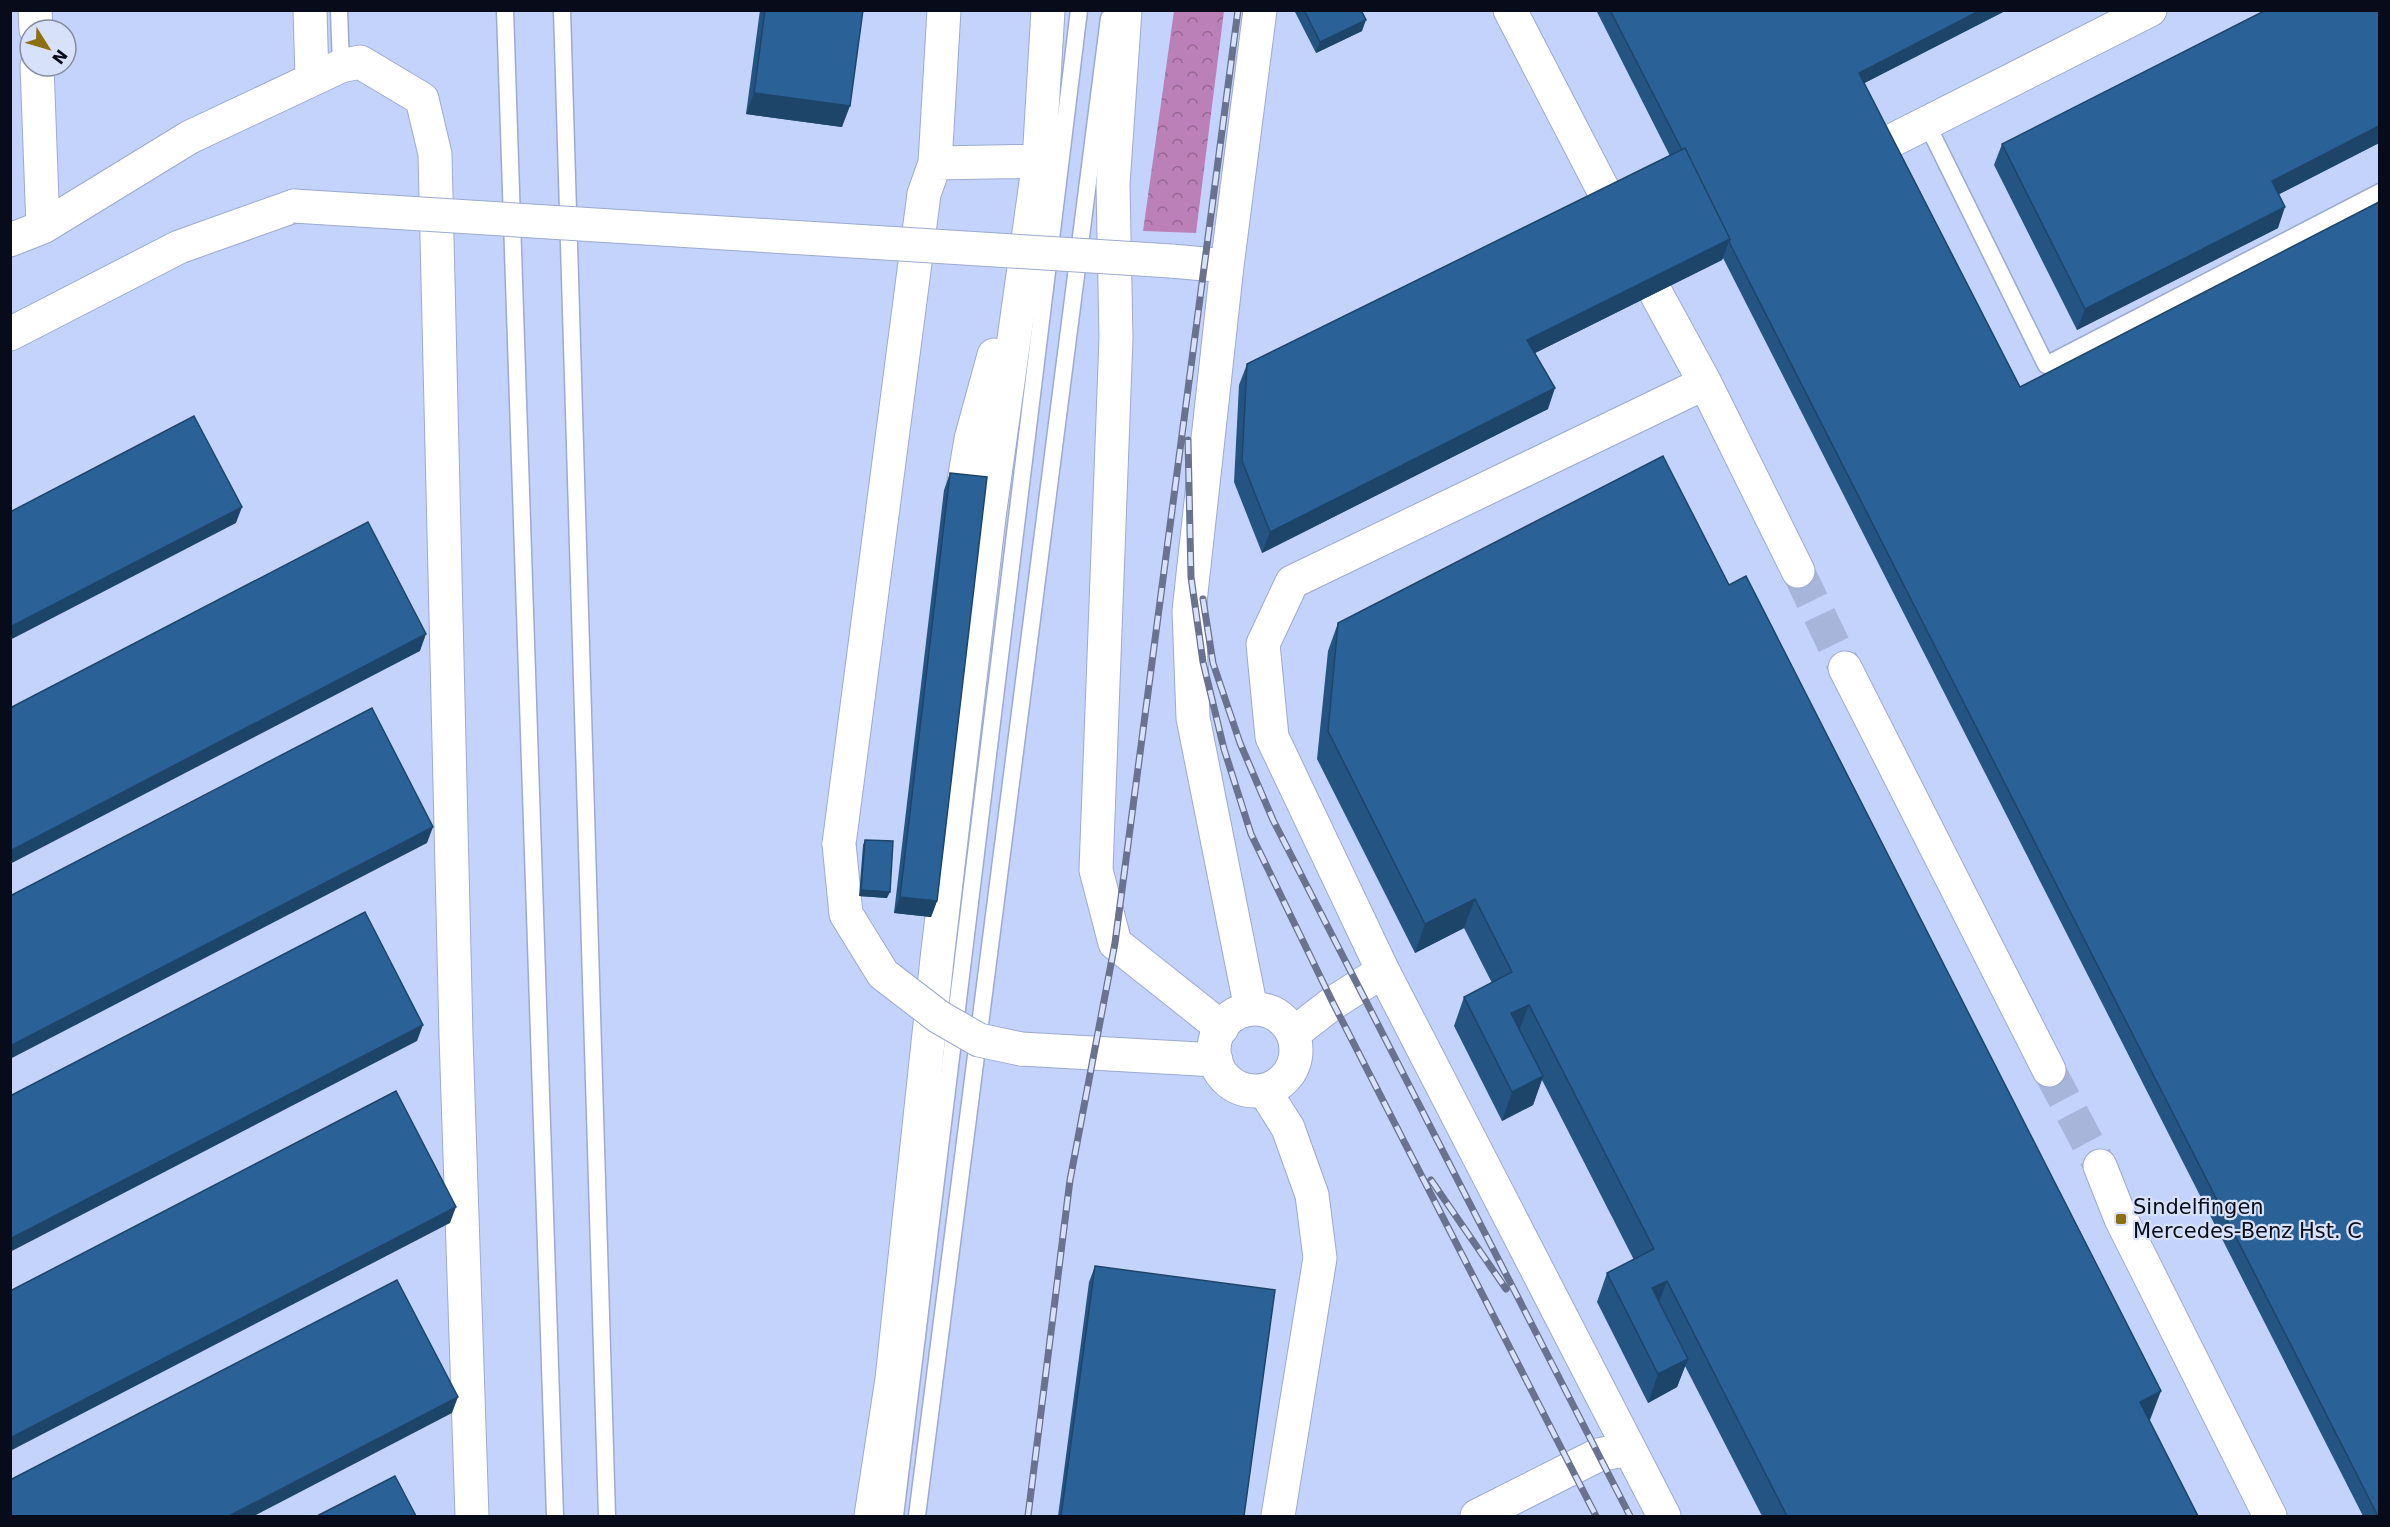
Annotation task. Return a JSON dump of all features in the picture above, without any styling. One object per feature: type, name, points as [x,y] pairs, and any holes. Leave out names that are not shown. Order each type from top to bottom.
[{"type":"street","points":[[310,10],[326,72]]},
{"type":"street","points":[[944,10],[935,163],[924,194],[839,844],[846,914],[884,974],[939,1017],[979,1040],[1021,1049],[1216,1060]]},
{"type":"street","points":[[872,1516],[892,1379],[938,947],[1016,311],[1039,161],[1048,10]]},
{"type":"street","points":[[1125,10],[1113,184],[1116,338],[1096,870],[1115,943],[1222,1028]]},
{"type":"street","points":[[1251,1009],[1193,718],[1189,611],[1227,266],[1260,10]]},
{"type":"street","points":[[1510,10],[1610,203]]},
{"type":"street","points":[[1881,146],[2150,10]]},
{"type":"street","points":[[10,240],[43,227],[190,137],[326,72],[360,62],[423,99],[435,154],[456,1036],[472,1516]]},
{"type":"street","points":[[37,78],[43,227]]},
{"type":"street","points":[[935,163],[1039,161]]},
{"type":"street","points":[[10,334],[179,247],[294,206],[1227,266]]},
{"type":"street","points":[[1657,295],[1705,383],[1798,571]]},
{"type":"street","points":[[964,481],[971,439],[991,360],[1016,311]]},
{"type":"street","points":[[1664,1516],[1383,971],[1272,736],[1263,644],[1292,582],[1705,383]]},
{"type":"street","points":[[1845,668],[2049,1070]]},
{"type":"street","points":[[1293,1034],[1333,1003],[1383,971]]},
{"type":"street","points":[[1251,1009],[1264,1010],[1277,1015],[1293,1034],[1296,1048],[1294,1062],[1288,1075],[1278,1084],[1264,1090],[1252,1091],[1229,1081],[1216,1060],[1216,1038],[1222,1028],[1229,1018],[1251,1009]]},
{"type":"street","points":[[1264,1090],[1288,1128],[1312,1195],[1320,1258],[1278,1516]]},
{"type":"street","points":[[2100,1166],[2126,1230],[2270,1516]]},
{"type":"street","points":[[1477,1516],[1598,1455],[1629,1449]]},
{"type":"lane","points":[[326,72],[339,10]]},
{"type":"lane","points":[[505,10],[555,1516]]},
{"type":"lane","points":[[562,10],[607,1516]]},
{"type":"lane","points":[[895,1516],[1079,10]]},
{"type":"lane","points":[[917,1516],[1110,10]]},
{"type":"lane","points":[[1927,124],[2046,365],[2379,192]]},
{"type":"green space","points":[[1174,11],[1224,11],[1196,233],[1143,231]]},
{"type":"building","points":[[765,10],[863,10],[850,106],[754,93]]},
{"type":"building","points":[[1304,10],[1361,10],[1366,20],[1320,42]]},
{"type":"building","points":[[1610,10],[1981,10],[1859,73],[2020,387],[2379,202],[2379,1516],[1729,242],[1730,239],[1685,148],[1682,150]]},
{"type":"building","points":[[2266,10],[2379,10],[2379,126],[2272,181],[2285,207],[2085,309],[2002,144]]},
{"type":"building","points":[[1685,148],[1730,239],[1527,340],[1555,388],[1270,532],[1242,461],[1247,364]]},
{"type":"building","points":[[194,416],[242,507],[10,627],[10,512]]},
{"type":"building","points":[[1663,456],[1729,585],[1746,576],[2161,1391],[2140,1402],[2198,1516],[1787,1516],[1667,1281],[1652,1288],[1688,1359],[1658,1374],[1607,1273],[1654,1249],[1529,1005],[1511,1013],[1543,1076],[1512,1092],[1464,997],[1512,972],[1475,899],[1425,924],[1328,731],[1338,623]]},
{"type":"building","points":[[950,473],[987,477],[937,901],[900,897]]},
{"type":"building","points":[[368,522],[426,634],[10,851],[10,708]]},
{"type":"building","points":[[372,708],[433,827],[10,1046],[10,896]]},
{"type":"building","points":[[865,840],[893,841],[890,892],[861,890]]},
{"type":"building","points":[[365,912],[423,1025],[10,1239],[10,1096]]},
{"type":"building","points":[[396,1091],[456,1207],[10,1438],[10,1291]]},
{"type":"building","points":[[1095,1266],[1275,1290],[1244,1516],[1061,1516]]},
{"type":"building","points":[[397,1280],[458,1397],[229,1516],[10,1516],[10,1480]]},
{"type":"building","points":[[395,1476],[416,1516],[317,1516]]},
{"type":"tunnel","points":[[1798,571],[1845,668]]},
{"type":"tunnel","points":[[2049,1070],[2100,1166]]},
{"type":"railway","points":[[1028,1516],[1070,1180],[1115,943],[1238,10]]},
{"type":"railway","points":[[1188,440],[1191,577],[1203,662],[1224,749],[1251,834],[1333,1003],[1596,1516]]},
{"type":"railway","points":[[1203,599],[1213,663],[1240,743],[1273,820],[1630,1516]]},
{"type":"railway","points":[[1431,1180],[1506,1289]]},
{"type":"place","name":"Sindelfingen Mercedes-Benz Hst. C","points":[[2121,1219]]}]
